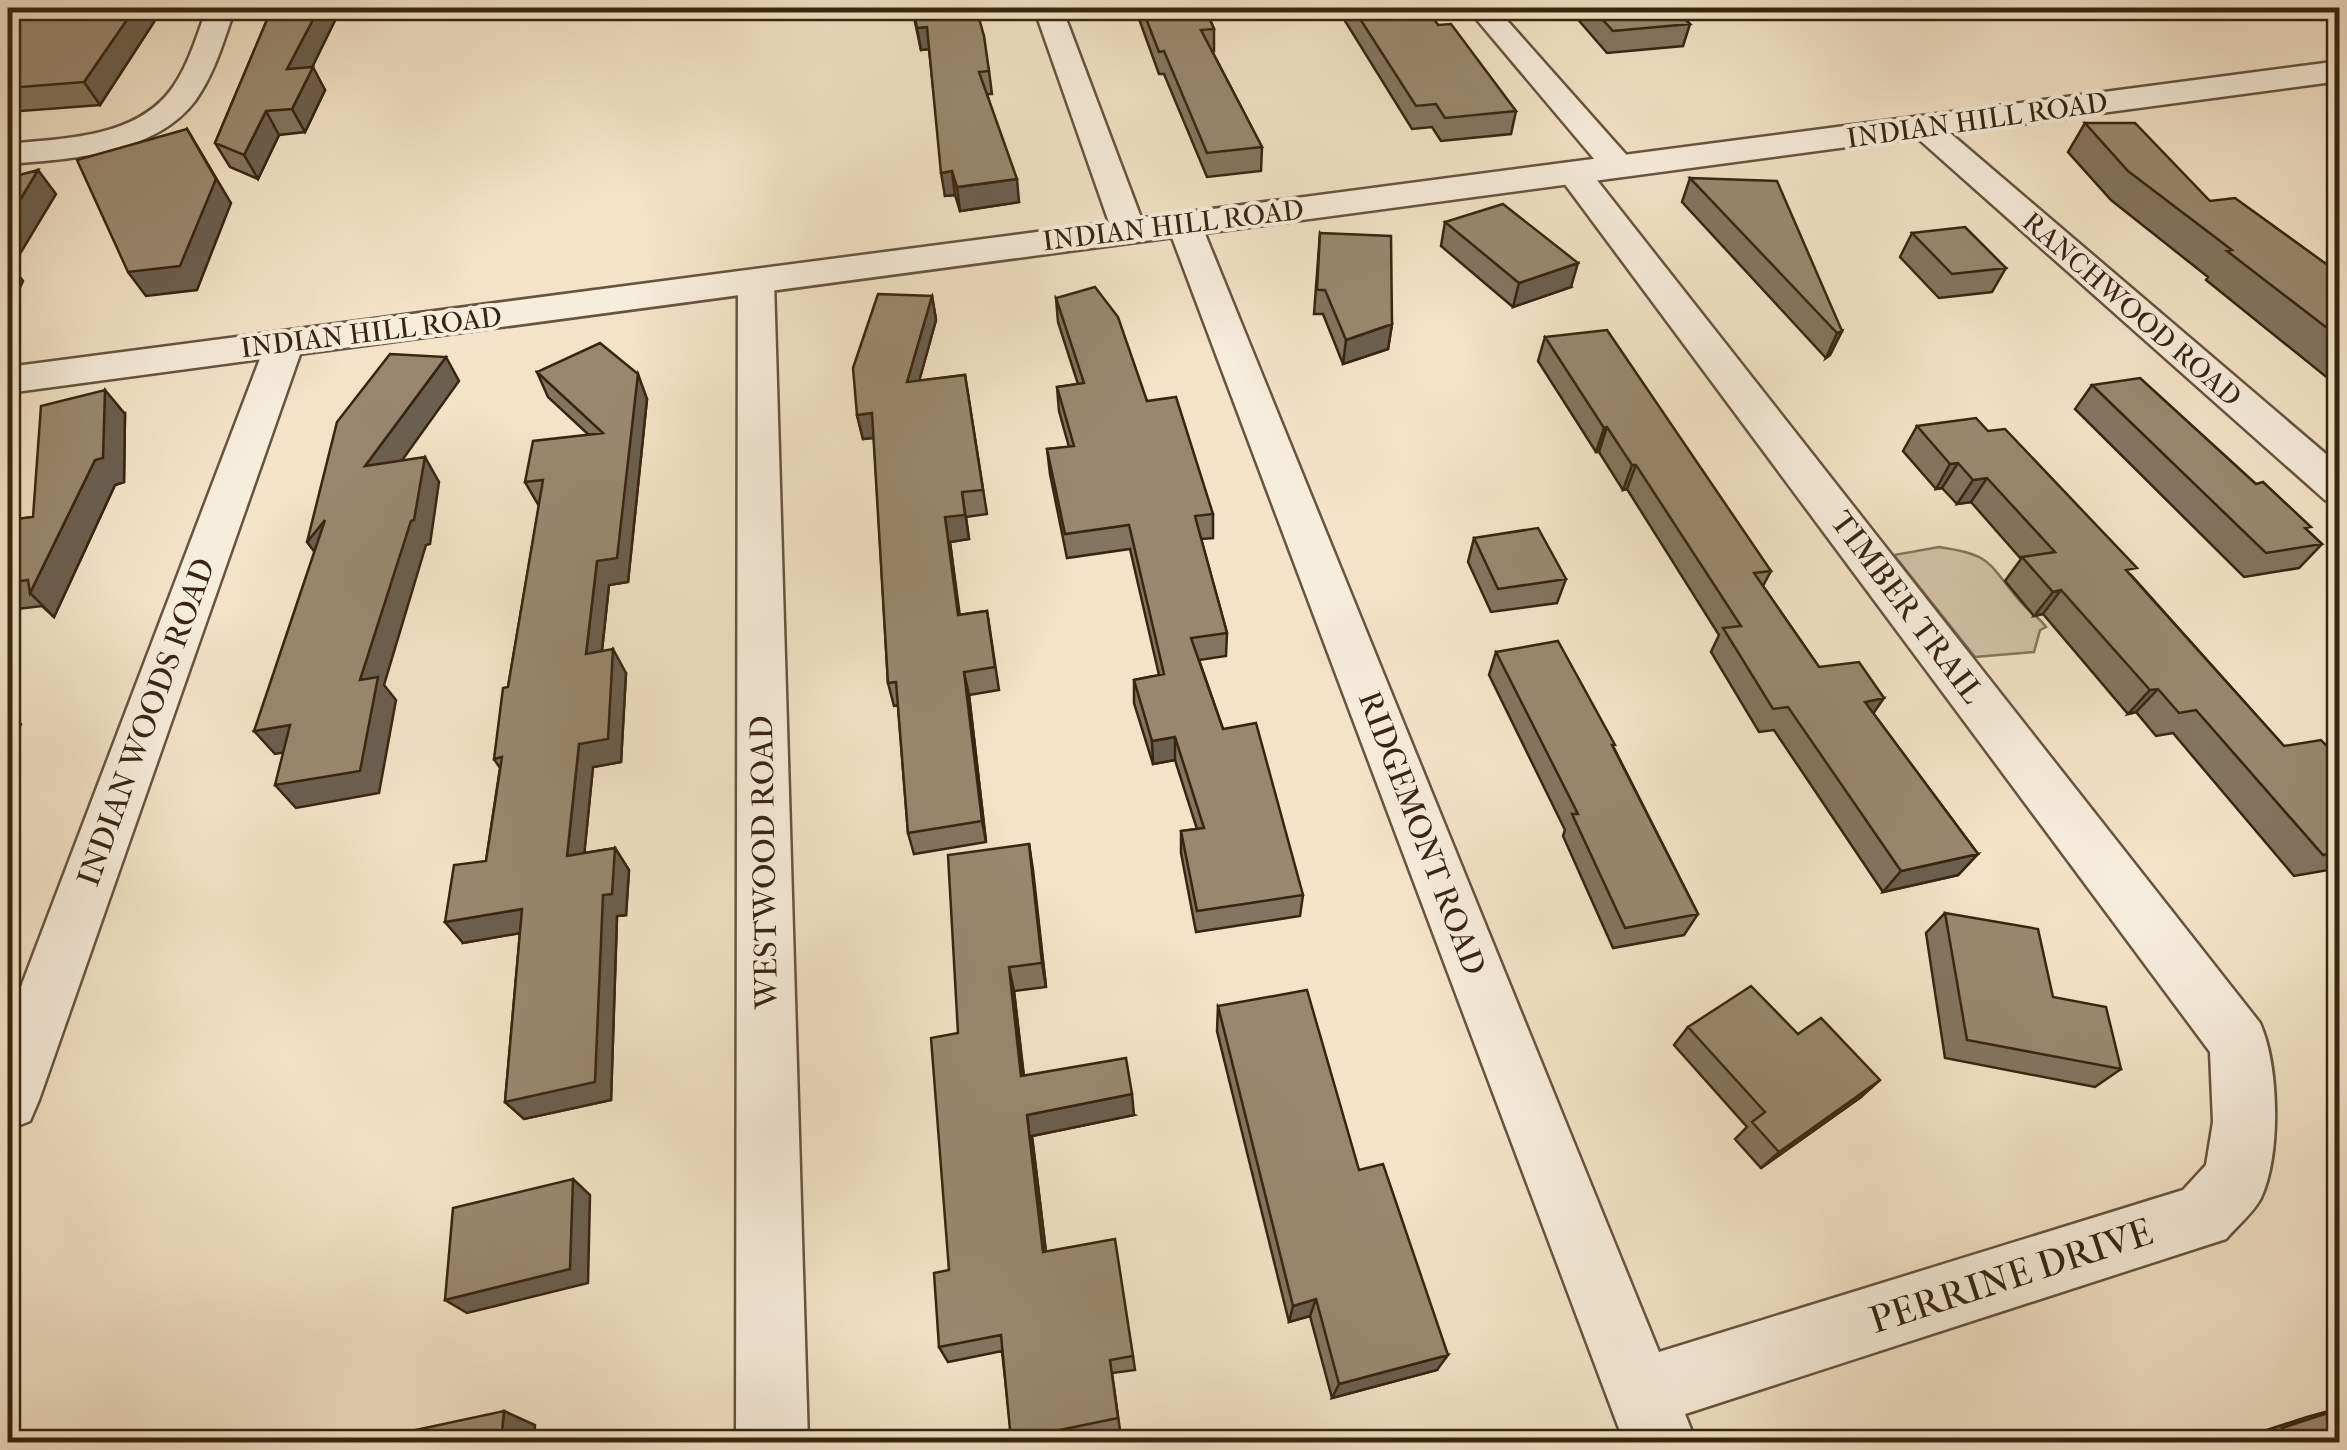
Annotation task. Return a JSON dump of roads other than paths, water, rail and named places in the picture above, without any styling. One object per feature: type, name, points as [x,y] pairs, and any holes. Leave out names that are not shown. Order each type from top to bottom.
[{"type":"street","points":[[8,154],[102,140],[160,118],[186,90],[221,8]]},
{"type":"street","points":[[1048,8],[1129,231]]},
{"type":"street","name":"TIMBER TRAIL","points":[[1480,8],[2239,1042]]},
{"type":"street","name":"INDIAN HILL ROAD","points":[[8,380],[2340,71]]},
{"type":"street","name":"RANCHWOOD ROAD","points":[[1925,128],[2340,490]]},
{"type":"street","name":"RIDGEMONT ROAD","points":[[1184,224],[1650,1418]]},
{"type":"street","name":"WESTWOOD ROAD","points":[[756,281],[772,1442]]},
{"type":"street","name":"INDIAN WOODS ROAD","points":[[8,1100],[285,344]]},
{"type":"street","name":"PERRINE DRIVE","points":[[1650,1418],[2202,1216],[2236,1180],[2244,1122],[2239,1042]]}]
